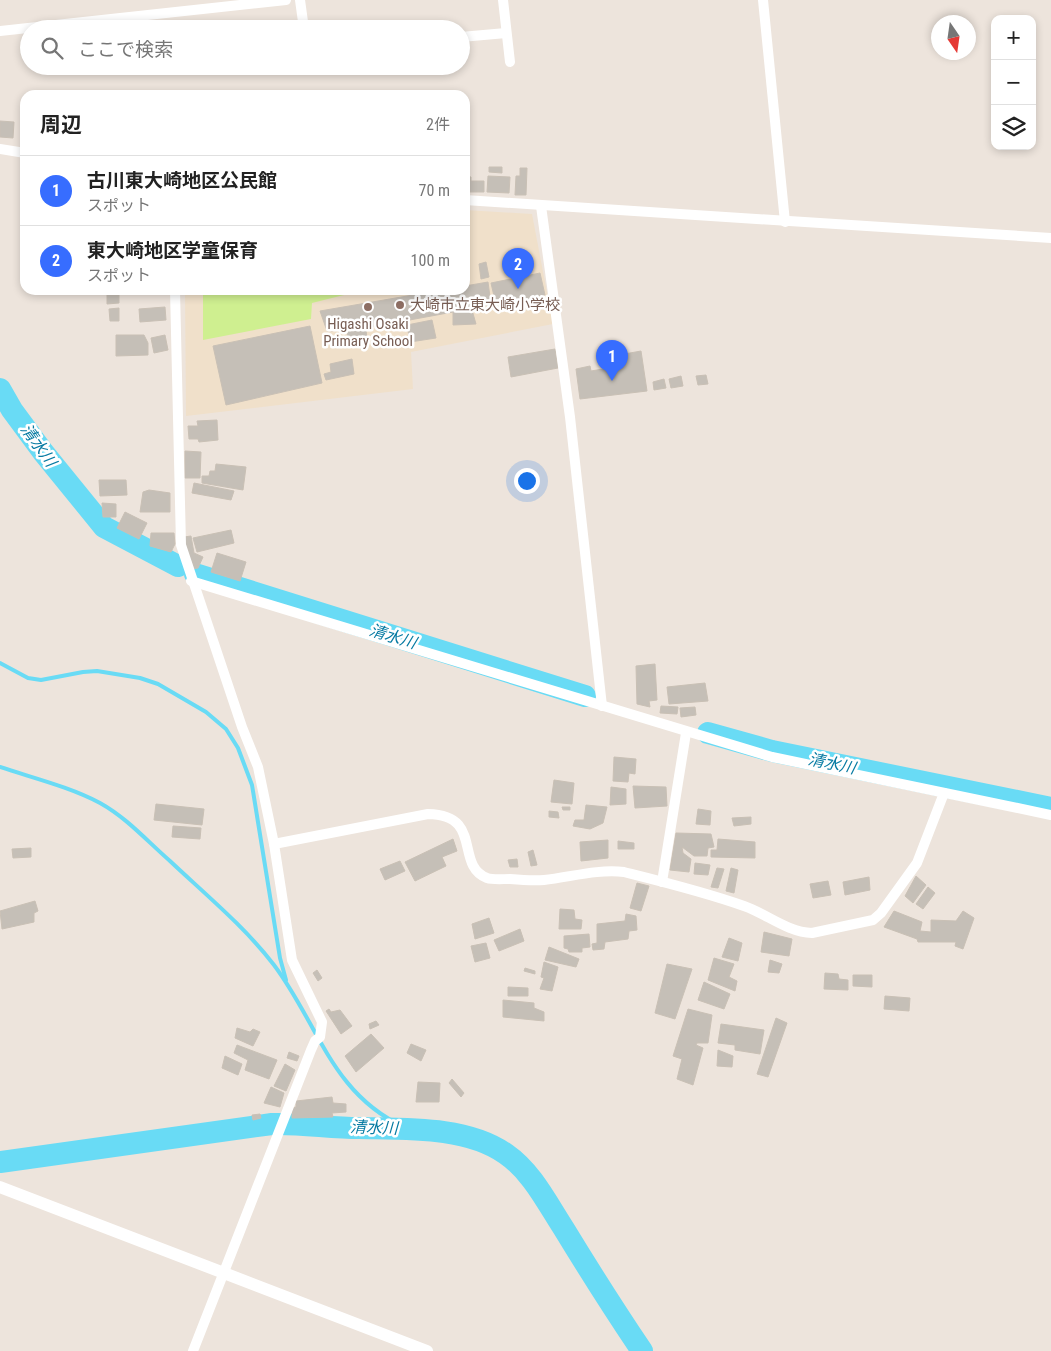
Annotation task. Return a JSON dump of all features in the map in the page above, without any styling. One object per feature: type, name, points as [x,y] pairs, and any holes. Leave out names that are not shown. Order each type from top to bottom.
[{"type":"street","points":[[101,20],[286,0]]},
{"type":"street","points":[[300,0],[303,20]]},
{"type":"street","points":[[503,0],[510,62]]},
{"type":"street","points":[[763,0],[786,222]]},
{"type":"street","points":[[0,31],[20,29]]},
{"type":"street","points":[[470,36],[506,33]]},
{"type":"street","points":[[0,149],[20,152]]},
{"type":"street","points":[[470,200],[1051,238]]},
{"type":"street","points":[[541,206],[570,417],[602,706]]},
{"type":"street","points":[[175,295],[180,546],[242,727],[258,767],[274,844],[292,960],[322,1022],[318,1039],[282,1124],[193,1351]]},
{"type":"street","points":[[191,581],[686,733],[772,757],[1051,815]]},
{"type":"street","points":[[662,882],[686,733]]},
{"type":"street","points":[[274,844],[428,814],[442,815],[454,819],[460,826],[474,868],[489,879],[542,880],[608,871],[662,882],[746,906],[780,924],[812,933],[873,920],[881,913],[917,863],[944,792]]},
{"type":"street","points":[[0,1187],[427,1351]]},
{"type":"shaded area","name":"Higashi Osaki Primary School","points":[[470,210],[532,214],[553,324],[411,352],[413,389],[186,416],[185,295],[470,295]]},
{"type":"green space","points":[[203,295],[344,295],[312,303],[311,319],[203,340]]},
{"type":"building","points":[[0,121],[14,122],[13,138],[0,137]]},
{"type":"building","points":[[489,167],[502,167],[502,173],[489,172]]},
{"type":"building","points":[[520,168],[527,168],[526,195],[515,195],[516,176],[520,176]]},
{"type":"building","points":[[488,176],[510,177],[509,193],[487,192]]},
{"type":"building","points":[[470,177],[471,181],[484,181],[484,192],[470,192]]},
{"type":"building","points":[[486,262],[489,277],[481,279],[479,264]]},
{"type":"building","points":[[540,273],[545,295],[530,298],[531,304],[509,307],[508,303],[496,305],[491,283]]},
{"type":"building","points":[[488,282],[491,304],[472,310],[476,324],[453,325],[453,312],[366,328],[367,340],[348,342],[347,330],[327,331],[320,311],[413,295],[470,295],[470,285]]},
{"type":"building","points":[[107,295],[119,295],[119,303],[107,304]]},
{"type":"building","points":[[165,307],[166,320],[140,322],[139,309]]},
{"type":"building","points":[[119,308],[119,321],[110,321],[109,309]]},
{"type":"building","points":[[432,320],[436,338],[410,342],[407,325]]},
{"type":"building","points":[[310,326],[322,383],[226,405],[213,346]]},
{"type":"building","points":[[116,335],[144,335],[148,343],[148,355],[116,356]]},
{"type":"building","points":[[165,335],[168,350],[154,353],[151,338]]},
{"type":"building","points":[[555,349],[558,368],[511,377],[508,357]]},
{"type":"building","points":[[641,351],[647,391],[580,399],[576,369],[590,366],[591,371],[621,366],[619,355]]},
{"type":"building","points":[[352,359],[354,374],[326,380],[324,374],[331,372],[330,364]]},
{"type":"building","points":[[706,375],[708,384],[698,385],[696,376]]},
{"type":"building","points":[[681,376],[683,386],[671,388],[669,379]]},
{"type":"building","points":[[664,379],[666,388],[654,390],[653,382]]},
{"type":"building","points":[[217,420],[218,440],[199,442],[198,439],[189,439],[188,426],[198,426],[197,421]]},
{"type":"building","points":[[185,451],[201,452],[200,478],[185,478]]},
{"type":"building","points":[[216,464],[246,467],[243,490],[202,483],[202,476],[209,476],[210,471],[215,471]]},
{"type":"building","points":[[99,480],[126,480],[127,495],[100,496]]},
{"type":"building","points":[[194,483],[234,491],[231,500],[192,493]]},
{"type":"building","points":[[149,490],[170,493],[170,512],[140,512],[143,492]]},
{"type":"building","points":[[102,503],[116,504],[116,517],[103,517]]},
{"type":"building","points":[[125,512],[147,523],[139,539],[117,528]]},
{"type":"building","points":[[231,530],[234,543],[197,552],[193,538]]},
{"type":"building","points":[[151,533],[174,533],[175,544],[171,552],[150,546]]},
{"type":"building","points":[[191,536],[194,553],[203,557],[198,568],[191,569],[184,537]]},
{"type":"building","points":[[217,553],[246,562],[240,581],[211,572]]},
{"type":"building","points":[[655,664],[657,700],[649,701],[650,707],[637,704],[636,666]]},
{"type":"building","points":[[705,683],[708,701],[669,704],[667,687]]},
{"type":"building","points":[[661,706],[678,707],[677,714],[660,713]]},
{"type":"building","points":[[695,707],[696,715],[681,717],[680,708]]},
{"type":"building","points":[[614,757],[636,759],[635,774],[629,773],[628,782],[613,781]]},
{"type":"building","points":[[554,780],[574,783],[572,804],[551,802]]},
{"type":"building","points":[[633,786],[666,787],[667,806],[635,808]]},
{"type":"building","points":[[611,787],[626,789],[626,804],[610,805]]},
{"type":"building","points":[[156,804],[204,809],[202,825],[154,820]]},
{"type":"building","points":[[586,805],[607,807],[603,823],[590,829],[573,826],[575,820],[584,820]]},
{"type":"building","points":[[562,807],[570,807],[570,810],[563,810]]},
{"type":"building","points":[[698,809],[711,811],[710,825],[696,824]]},
{"type":"building","points":[[549,811],[558,812],[559,818],[549,817]]},
{"type":"building","points":[[751,817],[751,824],[734,826],[732,818]]},
{"type":"building","points":[[173,826],[201,828],[200,839],[172,837]]},
{"type":"building","points":[[676,833],[711,834],[714,847],[708,848],[707,856],[694,856],[682,847],[683,853],[691,859],[689,872],[670,870]]},
{"type":"building","points":[[453,839],[457,851],[442,857],[446,866],[415,881],[405,862]]},
{"type":"building","points":[[718,839],[755,842],[755,858],[711,857],[711,850],[717,850]]},
{"type":"building","points":[[608,840],[608,858],[581,861],[580,842]]},
{"type":"building","points":[[618,841],[634,843],[634,849],[618,849]]},
{"type":"building","points":[[31,848],[31,857],[13,858],[12,849]]},
{"type":"building","points":[[533,850],[537,865],[531,866],[528,852]]},
{"type":"building","points":[[517,859],[518,867],[510,867],[508,860]]},
{"type":"building","points":[[400,861],[405,871],[385,880],[380,869]]},
{"type":"building","points":[[695,863],[710,865],[708,875],[694,874]]},
{"type":"building","points":[[717,868],[724,869],[718,888],[711,887]]},
{"type":"building","points":[[731,868],[738,870],[734,893],[726,891]]},
{"type":"building","points":[[916,876],[926,885],[913,903],[905,896]]},
{"type":"building","points":[[869,877],[870,890],[845,895],[843,882]]},
{"type":"building","points":[[828,881],[831,895],[813,898],[810,884]]},
{"type":"building","points":[[637,883],[649,886],[641,911],[630,908]]},
{"type":"building","points":[[928,887],[935,893],[923,909],[916,904]]},
{"type":"building","points":[[35,901],[38,911],[34,913],[34,922],[2,929],[0,911]]},
{"type":"building","points":[[560,909],[574,910],[575,919],[582,920],[581,929],[559,929]]},
{"type":"building","points":[[894,911],[922,922],[920,931],[931,932],[931,920],[956,921],[963,911],[974,918],[963,949],[955,946],[956,942],[918,942],[917,939],[884,927]]},
{"type":"building","points":[[626,914],[636,916],[637,930],[629,931],[628,939],[605,942],[604,949],[593,950],[592,944],[597,943],[597,924],[625,921]]},
{"type":"building","points":[[489,918],[494,933],[475,939],[472,924]]},
{"type":"building","points":[[520,929],[524,941],[499,951],[494,940]]},
{"type":"building","points":[[764,932],[792,939],[789,956],[761,952]]},
{"type":"building","points":[[589,934],[590,947],[582,948],[582,952],[569,952],[568,949],[564,948],[564,936]]},
{"type":"building","points":[[729,938],[742,943],[738,961],[722,957]]},
{"type":"building","points":[[486,943],[490,958],[475,962],[471,946]]},
{"type":"building","points":[[549,947],[579,959],[576,967],[545,960]]},
{"type":"building","points":[[714,958],[734,964],[729,977],[737,981],[735,991],[708,980]]},
{"type":"building","points":[[770,960],[782,964],[779,973],[768,972]]},
{"type":"building","points":[[544,962],[558,967],[552,991],[540,989],[544,978],[541,977]]},
{"type":"building","points":[[667,964],[692,969],[675,1019],[655,1013]]},
{"type":"building","points":[[525,968],[535,971],[535,974],[524,971]]},
{"type":"building","points":[[317,970],[322,978],[318,981],[313,973]]},
{"type":"building","points":[[825,973],[838,974],[839,979],[848,980],[848,990],[824,989]]},
{"type":"building","points":[[853,975],[872,975],[872,987],[853,986]]},
{"type":"building","points":[[704,982],[730,994],[724,1009],[698,1000]]},
{"type":"building","points":[[508,987],[528,988],[528,996],[508,996]]},
{"type":"building","points":[[885,996],[910,998],[909,1011],[884,1009]]},
{"type":"building","points":[[503,1000],[534,1003],[534,1008],[544,1012],[544,1021],[503,1017]]},
{"type":"building","points":[[329,1009],[331,1012],[340,1010],[352,1026],[341,1034],[326,1011]]},
{"type":"building","points":[[688,1009],[712,1015],[708,1043],[697,1043],[696,1045],[703,1048],[693,1085],[677,1079],[682,1059],[673,1056]]},
{"type":"building","points":[[776,1018],[787,1023],[768,1077],[757,1074]]},
{"type":"building","points":[[376,1021],[379,1025],[370,1029],[369,1024]]},
{"type":"building","points":[[721,1024],[764,1030],[760,1054],[735,1050],[735,1045],[718,1043]]},
{"type":"building","points":[[237,1028],[250,1032],[253,1029],[260,1032],[253,1046],[235,1038]]},
{"type":"building","points":[[371,1034],[384,1048],[356,1072],[345,1056]]},
{"type":"building","points":[[411,1044],[426,1050],[421,1061],[407,1053]]},
{"type":"building","points":[[237,1045],[277,1060],[269,1079],[245,1070],[248,1060],[234,1053]]},
{"type":"building","points":[[718,1050],[733,1056],[732,1067],[717,1066]]},
{"type":"building","points":[[289,1052],[299,1056],[297,1061],[287,1058]]},
{"type":"building","points":[[225,1056],[242,1064],[238,1075],[222,1068]]},
{"type":"building","points":[[285,1064],[295,1070],[286,1091],[274,1086]]},
{"type":"building","points":[[452,1079],[464,1093],[461,1097],[449,1083]]},
{"type":"building","points":[[418,1082],[440,1083],[439,1102],[416,1102]]},
{"type":"building","points":[[271,1087],[284,1093],[280,1107],[264,1103]]},
{"type":"building","points":[[332,1097],[333,1103],[346,1104],[346,1112],[332,1113],[333,1117],[292,1118],[292,1108],[296,1107],[296,1101]]},
{"type":"building","points":[[260,1114],[261,1118],[253,1120],[252,1115]]},
{"type":"waterway","name":"清水川","points":[[0,389],[12,410],[43,452],[104,527],[178,566]]},
{"type":"waterway","name":"清水川","points":[[195,574],[585,696]]},
{"type":"waterway","points":[[0,663],[28,678],[41,680],[97,671],[140,678],[158,684],[206,712],[226,729],[238,748],[252,785],[280,958],[286,980]]},
{"type":"waterway","name":"清水川","points":[[708,733],[772,751],[1051,808]]},
{"type":"waterway","points":[[0,767],[64,787],[88,797],[110,809],[136,830],[224,911],[263,951],[290,988],[328,1056],[343,1077],[359,1096],[379,1113],[404,1127]]},
{"type":"waterway","name":"清水川","points":[[0,1162],[272,1124],[415,1129],[473,1138],[506,1154],[524,1170],[545,1199],[642,1351]]},
{"type":"place","name":"東大崎地区学童保育","points":[[518,289]]},
{"type":"place","name":"大崎市立東大崎小学校","points":[[400,305]]},
{"type":"place","name":"Higashi Osaki Primary School","points":[[368,307]]},
{"type":"place","name":"古川東大崎地区公民館","points":[[612,381]]}]
